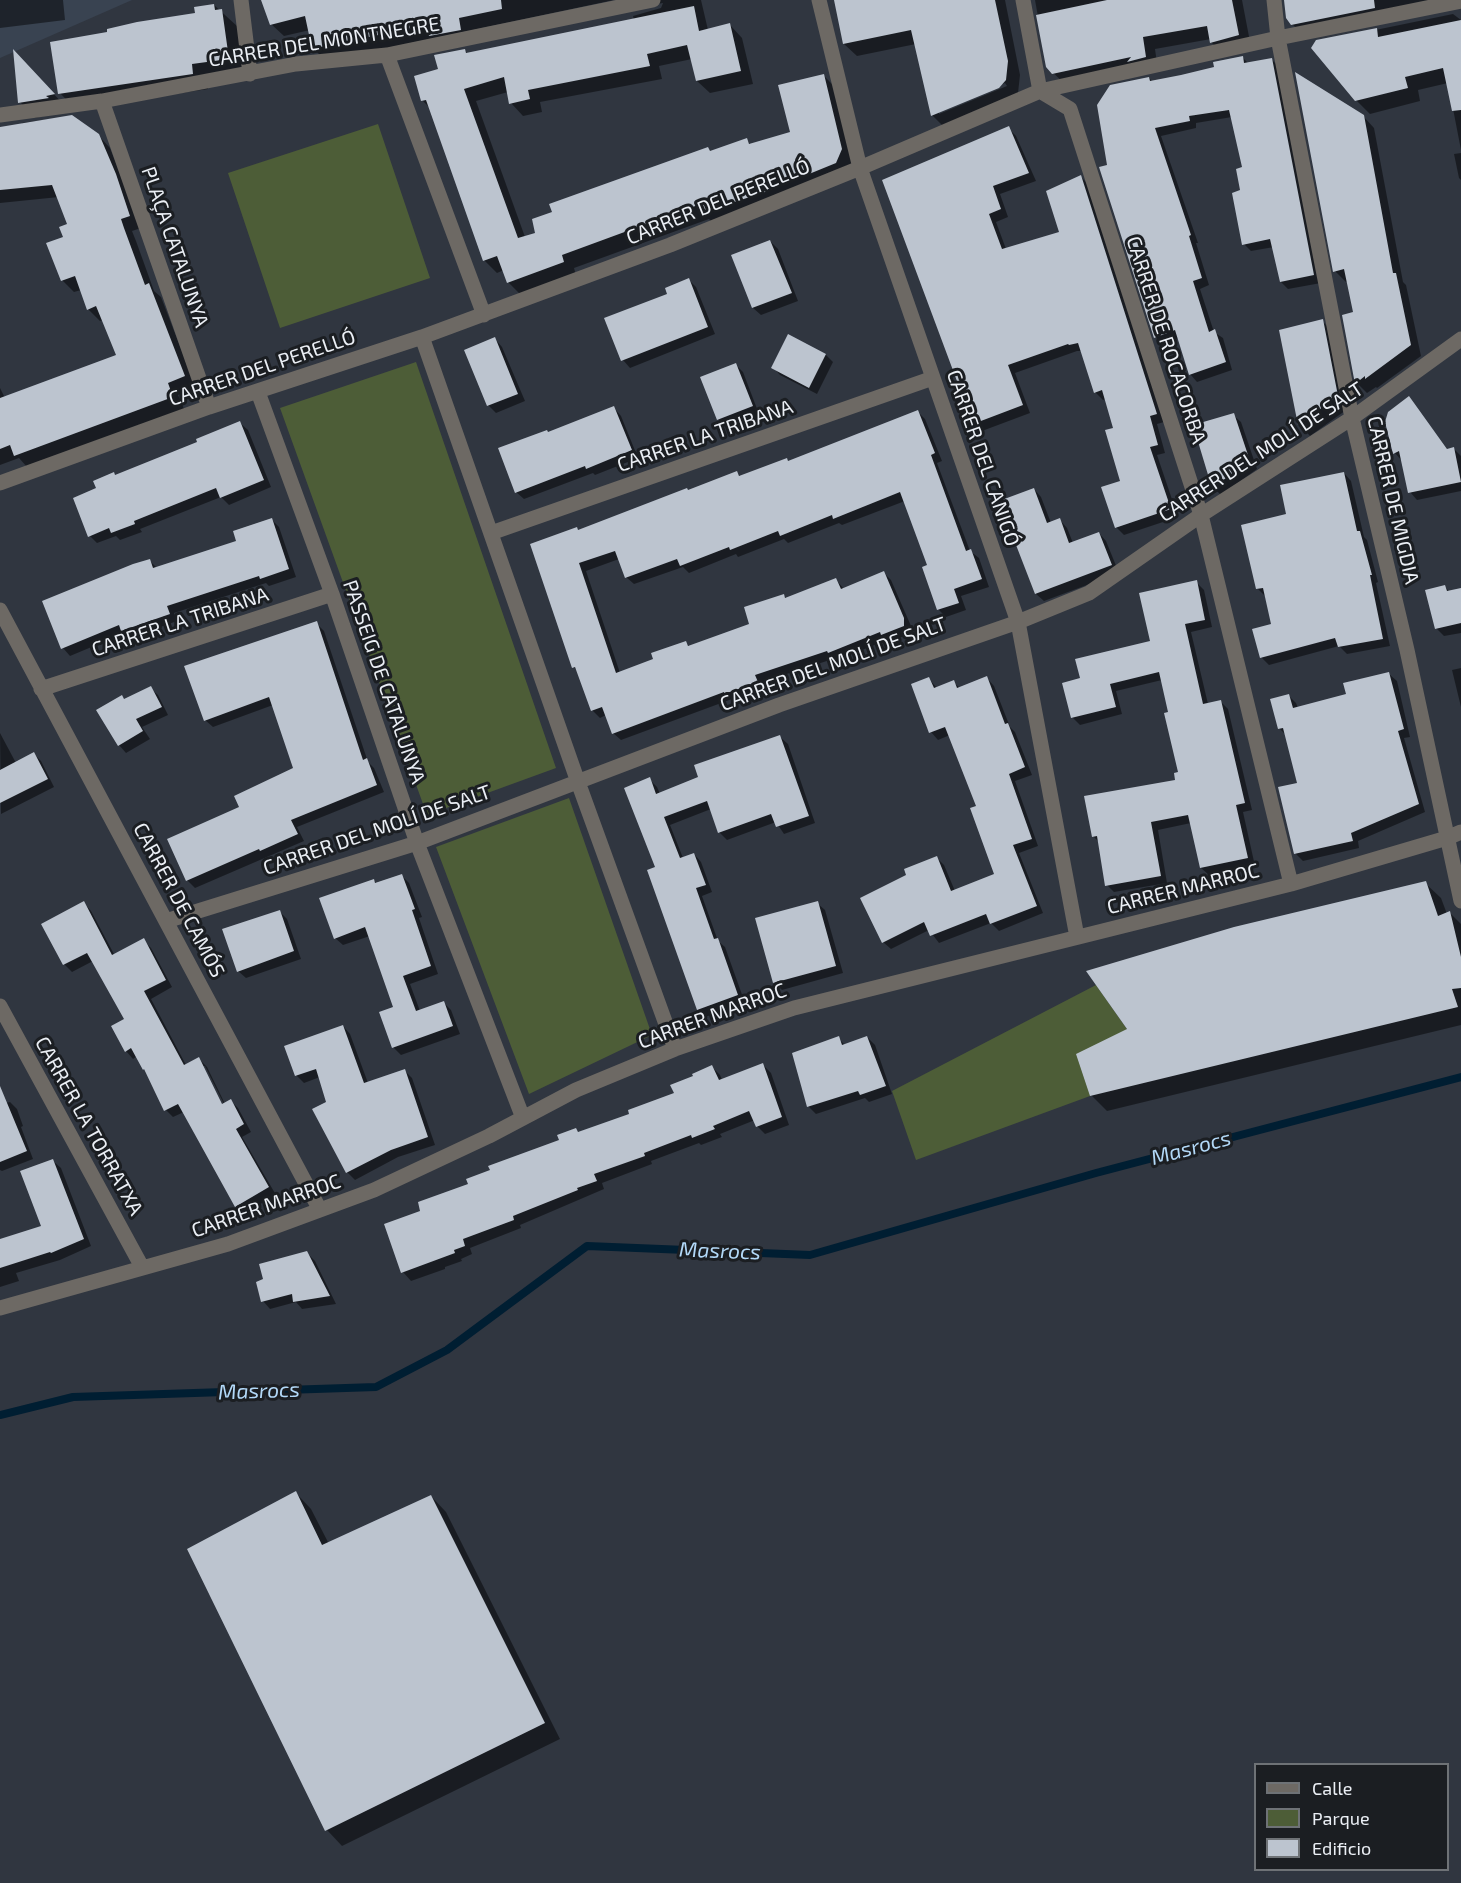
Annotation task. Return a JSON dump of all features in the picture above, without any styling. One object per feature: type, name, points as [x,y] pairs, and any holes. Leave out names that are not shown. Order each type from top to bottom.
[{"type":"street","points":[[241,0],[250,74]]},
{"type":"street","name":"CARRER DEL MONTNEGRE","points":[[0,115],[102,101],[296,64],[387,55],[653,0]]},
{"type":"street","name":"CARRER DEL CANIGÓ","points":[[819,0],[860,168],[1018,622],[1077,937]]},
{"type":"street","points":[[1023,0],[1040,91]]},
{"type":"street","name":"CARRER DE MIGDIA","points":[[1274,0],[1278,38],[1352,418],[1454,835],[1461,901]]},
{"type":"street","name":"CARRER DEL PERELLÓ","points":[[0,483],[209,407],[484,315],[670,245],[860,168],[1040,91],[1278,38],[1461,1]]},
{"type":"street","points":[[387,55],[484,315]]},
{"type":"street","name":"CARRER DE ROCACORBA","points":[[1040,91],[1070,109],[1201,515],[1291,884]]},
{"type":"street","name":"PLAÇA CATALUNYA","points":[[102,101],[209,407]]},
{"type":"street","points":[[422,337],[578,782],[675,1049]]},
{"type":"street","name":"CARRER DEL MOLÍ DE SALT","points":[[166,921],[417,843],[779,705],[1018,622],[1089,593],[1201,515],[1352,418],[1461,339]]},
{"type":"street","name":"CARRER LA TRIBANA","points":[[491,533],[933,378]]},
{"type":"street","name":"PASSEIG DE CATALUNYA","points":[[258,392],[332,594],[417,843],[523,1118]]},
{"type":"street","name":"CARRER LA TRIBANA","points":[[41,689],[332,594]]},
{"type":"street","name":"CARRER DE CAMÓS","points":[[0,610],[320,1210]]},
{"type":"street","name":"CARRER MARROC","points":[[0,1308],[228,1244],[375,1191],[576,1090],[675,1049],[794,1008],[1291,884],[1454,835]]},
{"type":"street","name":"CARRER LA TORRATXA","points":[[0,1006],[142,1267]]},
{"type":"shaded area","points":[[0,0],[132,0],[0,58]]},
{"type":"green space","points":[[378,124],[430,278],[280,328],[228,173]]},
{"type":"green space","points":[[416,362],[556,768],[427,815],[280,408]]},
{"type":"green space","points":[[569,798],[652,1035],[529,1094],[436,847]]},
{"type":"green space","points":[[1096,985],[1127,1029],[1090,1096],[916,1160],[892,1091]]},
{"type":"building","points":[[261,0],[501,0],[502,9],[459,18],[461,30],[429,36],[426,25],[312,49],[305,16],[270,25]]},
{"type":"building","points":[[834,0],[995,0],[1008,61],[1006,80],[999,88],[931,116],[911,30],[843,44]]},
{"type":"building","points":[[1107,0],[1232,0],[1239,35],[1210,43],[1207,26],[1143,37],[1146,57],[1127,62],[1131,57],[1052,74],[1046,67],[1036,15]]},
{"type":"building","points":[[1284,0],[1374,0],[1375,8],[1291,25],[1286,18]]},
{"type":"building","points":[[214,4],[215,10],[222,9],[229,59],[192,64],[193,74],[58,94],[50,42],[107,32],[107,29],[137,22],[195,13],[194,7]]},
{"type":"building","points":[[694,6],[699,31],[730,23],[741,71],[696,81],[687,45],[647,54],[650,66],[528,90],[530,99],[509,104],[504,77],[464,89],[518,238],[535,233],[532,219],[552,212],[549,204],[708,147],[710,151],[747,138],[749,144],[790,132],[778,85],[824,74],[842,149],[836,163],[765,192],[701,213],[698,205],[562,255],[564,262],[507,283],[497,256],[483,261],[426,100],[421,101],[414,76],[438,69],[434,55],[465,49],[466,53]]},
{"type":"building","points":[[1461,20],[1461,110],[1452,111],[1443,68],[1405,77],[1408,88],[1355,101],[1311,48],[1316,40],[1377,28],[1378,37]]},
{"type":"building","points":[[13,49],[55,94],[46,96],[49,98],[18,103]]},
{"type":"building","points":[[1243,56],[1244,63],[1272,58],[1314,275],[1280,282],[1270,239],[1242,245],[1232,193],[1240,190],[1236,169],[1242,167],[1229,110],[1189,116],[1190,121],[1155,128],[1191,235],[1189,236],[1202,278],[1193,281],[1209,332],[1215,329],[1226,362],[1189,375],[1175,330],[1154,338],[1099,167],[1107,165],[1097,105],[1110,85],[1149,77],[1150,81],[1181,75],[1214,67],[1213,62]]},
{"type":"building","points":[[1295,72],[1364,115],[1393,273],[1396,273],[1411,345],[1355,384],[1342,315],[1353,312],[1344,269],[1333,272]]},
{"type":"building","points":[[72,115],[99,134],[130,216],[121,219],[124,228],[145,285],[149,283],[185,376],[168,383],[173,397],[14,456],[10,445],[0,449],[0,398],[116,355],[96,306],[87,310],[75,276],[61,281],[46,243],[63,237],[59,227],[67,224],[52,185],[0,190],[0,127]]},
{"type":"building","points":[[1009,126],[1029,173],[993,186],[1001,209],[989,214],[1002,249],[1059,232],[1046,191],[1081,175],[1157,414],[1150,416],[1158,445],[1150,447],[1171,509],[1115,528],[1101,487],[1120,481],[1105,430],[1113,428],[1102,390],[1094,393],[1078,343],[1068,344],[1008,365],[1023,405],[973,424],[882,180]]},
{"type":"building","points":[[770,240],[792,293],[752,308],[731,255]]},
{"type":"building","points":[[689,278],[708,327],[621,361],[604,318],[667,294],[665,288]]},
{"type":"building","points":[[1323,319],[1338,396],[1298,425],[1279,330]]},
{"type":"building","points":[[788,334],[826,354],[809,388],[771,368]]},
{"type":"building","points":[[495,337],[518,394],[487,406],[464,350]]},
{"type":"building","points":[[736,363],[753,406],[717,420],[700,377]]},
{"type":"building","points":[[1409,396],[1447,449],[1454,447],[1461,482],[1408,493],[1399,451],[1393,454],[1385,422],[1388,412]]},
{"type":"building","points":[[614,406],[632,450],[586,469],[585,466],[515,493],[498,448],[547,430],[548,432]]},
{"type":"building","points":[[918,410],[935,453],[931,455],[966,551],[971,549],[982,579],[954,589],[959,603],[937,610],[922,567],[927,565],[900,492],[833,519],[832,515],[780,536],[778,531],[680,566],[677,559],[625,578],[615,551],[579,563],[616,673],[653,659],[651,653],[686,641],[688,646],[749,624],[744,607],[784,594],[785,598],[836,578],[841,589],[884,571],[904,618],[904,626],[881,635],[880,632],[828,653],[827,651],[755,675],[758,682],[724,694],[724,692],[612,734],[602,707],[591,711],[575,667],[572,668],[530,544],[577,527],[578,530],[737,471],[739,476],[787,458],[788,461]]},
{"type":"building","points":[[1234,413],[1250,461],[1212,488],[1193,425]]},
{"type":"building","points":[[240,421],[264,480],[220,498],[216,488],[134,521],[135,524],[111,533],[109,528],[88,537],[73,498],[96,488],[93,481],[114,472],[115,475],[197,442],[196,439]]},
{"type":"building","points":[[1344,472],[1357,531],[1360,531],[1372,575],[1370,575],[1383,639],[1338,647],[1335,638],[1260,658],[1252,629],[1271,624],[1263,588],[1256,589],[1241,525],[1286,514],[1280,485]]},
{"type":"building","points":[[1034,488],[1047,523],[1060,518],[1069,543],[1099,532],[1112,565],[1035,594],[999,501]]},
{"type":"building","points":[[272,518],[289,569],[260,579],[259,576],[167,606],[170,614],[121,631],[119,625],[61,649],[42,601],[133,564],[150,559],[153,568],[236,541],[233,531]]},
{"type":"building","points":[[1197,580],[1205,620],[1185,624],[1203,704],[1221,700],[1245,803],[1236,805],[1248,858],[1200,868],[1188,815],[1151,822],[1161,876],[1105,886],[1097,836],[1092,837],[1084,796],[1175,780],[1174,773],[1178,772],[1164,713],[1168,712],[1159,672],[1110,684],[1116,707],[1071,718],[1062,683],[1080,678],[1075,659],[1150,641],[1139,593]]},
{"type":"building","points":[[1445,585],[1447,591],[1461,588],[1461,623],[1435,629],[1425,590]]},
{"type":"building","points":[[317,621],[363,760],[367,758],[377,785],[291,820],[298,834],[186,881],[167,839],[239,807],[234,796],[293,768],[269,697],[204,721],[184,666]]},
{"type":"building","points":[[1389,672],[1404,729],[1398,731],[1419,804],[1351,833],[1353,841],[1294,854],[1278,787],[1297,783],[1283,728],[1278,729],[1270,699],[1289,694],[1293,708],[1346,694],[1343,683]]},
{"type":"building","points":[[987,676],[1005,724],[1008,723],[1025,767],[1009,774],[1032,839],[1013,845],[1037,906],[990,924],[986,914],[930,936],[924,922],[882,943],[860,898],[906,875],[904,869],[937,856],[951,891],[994,874],[970,808],[976,806],[945,727],[929,733],[911,684],[929,677],[934,688],[954,680],[957,688]]},
{"type":"building","points":[[151,686],[162,707],[136,719],[143,731],[118,746],[96,710],[122,695],[124,699]]},
{"type":"building","points":[[780,735],[809,816],[776,827],[771,814],[718,833],[707,801],[664,817],[680,858],[694,853],[706,885],[696,888],[714,939],[718,938],[738,995],[697,1010],[647,870],[655,867],[624,788],[650,777],[656,794],[698,777],[694,765]]},
{"type":"building","points":[[34,752],[48,779],[0,803],[0,770]]},
{"type":"building","points":[[402,874],[415,909],[412,910],[431,966],[403,976],[416,1011],[444,1001],[453,1026],[392,1048],[379,1012],[393,1007],[365,927],[334,939],[319,898],[374,879],[375,883]]},
{"type":"building","points":[[1426,881],[1438,916],[1450,911],[1461,957],[1461,988],[1452,989],[1458,1007],[1090,1096],[1076,1054],[1127,1029],[1086,971],[1234,927]]},
{"type":"building","points":[[84,901],[112,955],[144,938],[166,980],[144,991],[184,1065],[199,1057],[222,1104],[231,1099],[244,1124],[236,1129],[269,1187],[235,1207],[178,1104],[164,1111],[131,1048],[125,1052],[111,1026],[124,1019],[87,953],[63,965],[41,924]]},
{"type":"building","points":[[818,901],[836,966],[773,983],[755,918]]},
{"type":"building","points":[[280,910],[294,951],[237,972],[222,929]]},
{"type":"building","points":[[343,1025],[364,1083],[405,1069],[428,1137],[391,1150],[346,1173],[312,1109],[326,1102],[316,1069],[295,1076],[284,1046]]},
{"type":"building","points":[[839,1036],[842,1045],[867,1036],[886,1086],[860,1095],[858,1091],[807,1107],[792,1053]]},
{"type":"building","points":[[763,1063],[782,1117],[756,1127],[749,1111],[713,1126],[715,1129],[692,1138],[691,1135],[644,1153],[645,1156],[594,1174],[597,1181],[513,1216],[514,1220],[463,1239],[465,1246],[454,1250],[455,1253],[401,1273],[384,1224],[420,1211],[418,1202],[468,1184],[466,1179],[490,1170],[488,1166],[559,1140],[557,1135],[576,1128],[578,1132],[629,1114],[628,1110],[674,1093],[670,1085],[712,1065],[719,1080]]},
{"type":"building","points":[[0,1086],[27,1151],[0,1162]]},
{"type":"building","points":[[53,1159],[84,1239],[51,1253],[0,1268],[0,1239],[41,1226],[20,1171]]},
{"type":"building","points":[[307,1251],[330,1296],[293,1302],[292,1294],[261,1302],[256,1282],[263,1279],[259,1264]]},
{"type":"building","points":[[296,1491],[322,1545],[431,1495],[545,1723],[325,1831],[187,1549]]},
{"type":"waterway","name":"Masrocs","points":[[0,1415],[73,1397],[376,1387],[447,1350],[587,1246],[810,1255],[1096,1173],[1461,1077]]}]
